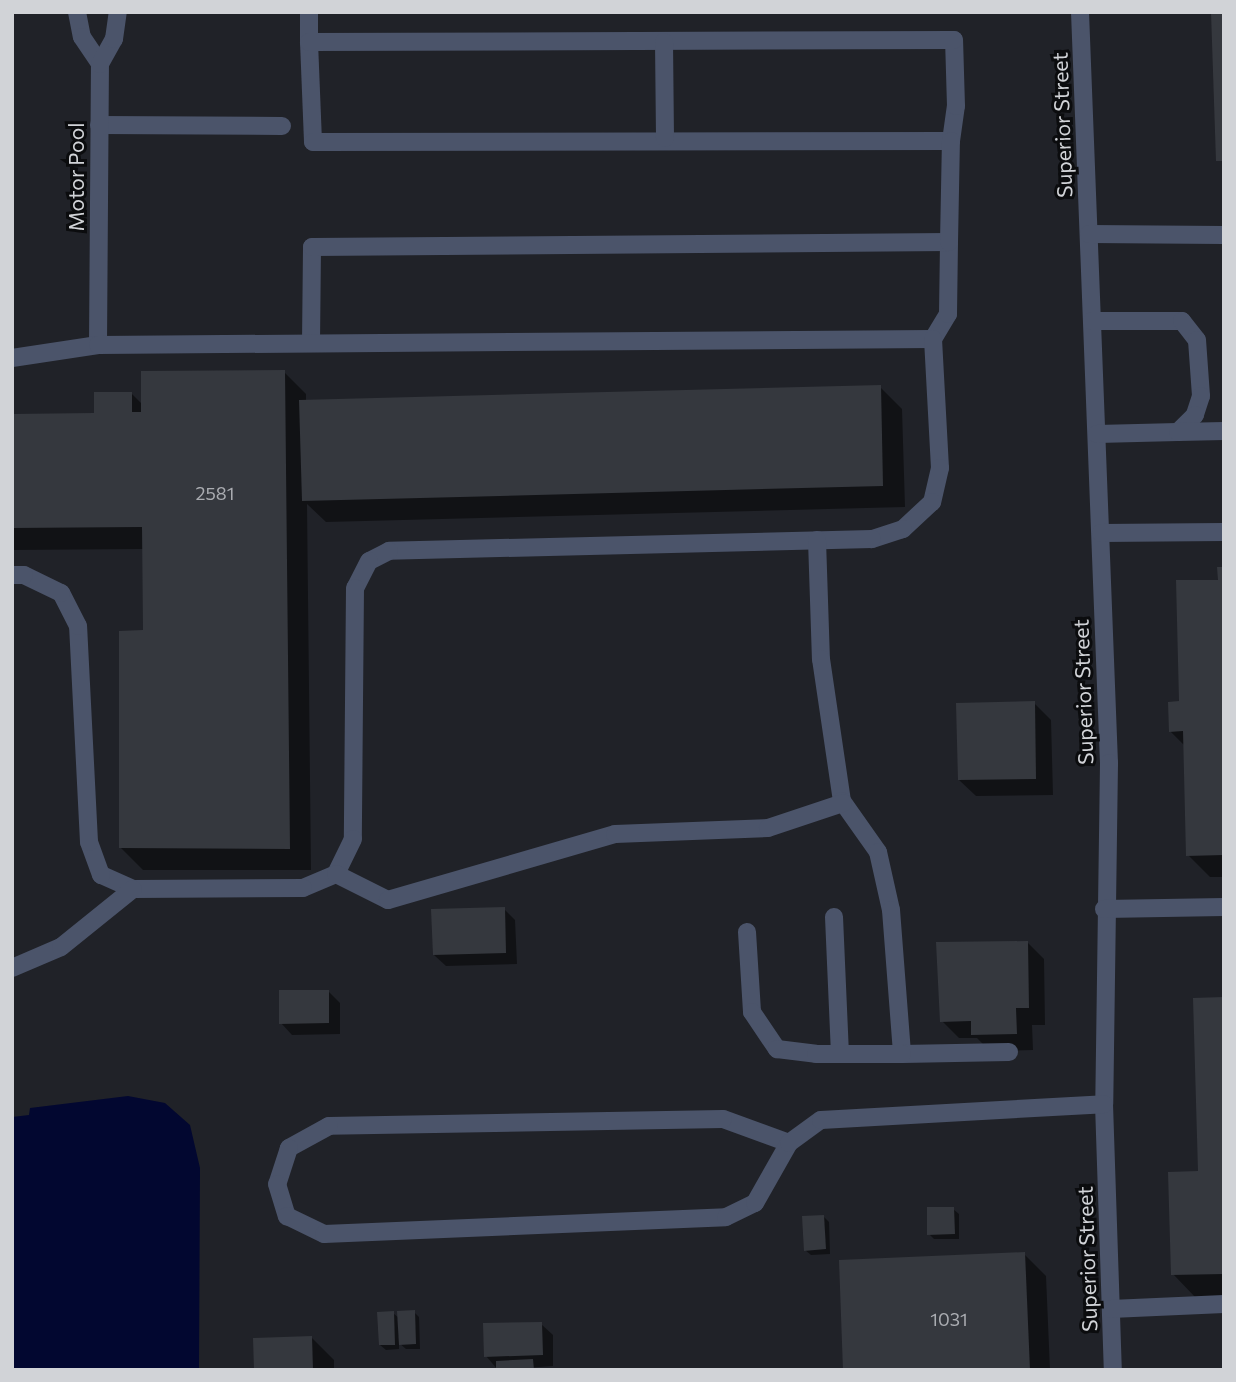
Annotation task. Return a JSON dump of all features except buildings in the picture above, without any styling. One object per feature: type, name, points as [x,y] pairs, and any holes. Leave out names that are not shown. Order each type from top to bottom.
[{"type":"street","points":[[77,12],[82,37],[100,64]]},
{"type":"street","name":"Motor Pool","points":[[98,345],[100,64],[114,39],[118,12]]},
{"type":"street","points":[[309,12],[313,142],[665,138],[951,141]]},
{"type":"street","name":"Superior Street","points":[[1080,12],[1109,763],[1104,909],[1104,1104],[1113,1370]]},
{"type":"street","points":[[12,575],[24,575],[61,593],[78,626],[89,842],[101,875],[133,889],[303,888],[336,874],[353,839],[355,587],[369,561],[389,551],[883,536],[903,529],[932,502],[940,468],[933,339],[948,314],[951,141],[956,106],[954,40],[309,42]]},
{"type":"street","points":[[664,42],[665,138]]},
{"type":"street","points":[[99,125],[282,126]]},
{"type":"street","points":[[1089,234],[1224,235]]},
{"type":"street","points":[[311,343],[312,247],[949,242]]},
{"type":"street","points":[[1092,321],[1182,321],[1196,340],[1201,396],[1195,415],[1178,432]]},
{"type":"street","points":[[12,358],[98,345],[933,339]]},
{"type":"street","points":[[1097,434],[1224,431]]},
{"type":"street","points":[[1101,533],[1224,532]]},
{"type":"street","points":[[817,540],[821,659],[843,803],[878,852],[891,910],[902,1054]]},
{"type":"street","points":[[336,874],[388,900],[615,834],[768,828],[843,803]]},
{"type":"street","points":[[12,968],[61,947],[133,889]]},
{"type":"street","points":[[1104,909],[1224,907]]},
{"type":"street","points":[[834,917],[840,1054]]},
{"type":"street","points":[[747,932],[752,1012],[777,1049],[840,1054],[1010,1052]]},
{"type":"street","points":[[789,1143],[723,1119],[329,1126],[289,1148],[277,1184],[287,1216],[324,1234],[726,1217],[755,1203],[789,1143],[821,1120],[1104,1104]]},
{"type":"street","points":[[1111,1309],[1224,1304]]},
{"type":"water","points":[[128,1096],[165,1103],[190,1125],[200,1168],[199,1370],[12,1370],[12,1117],[29,1115],[30,1108]]}]
